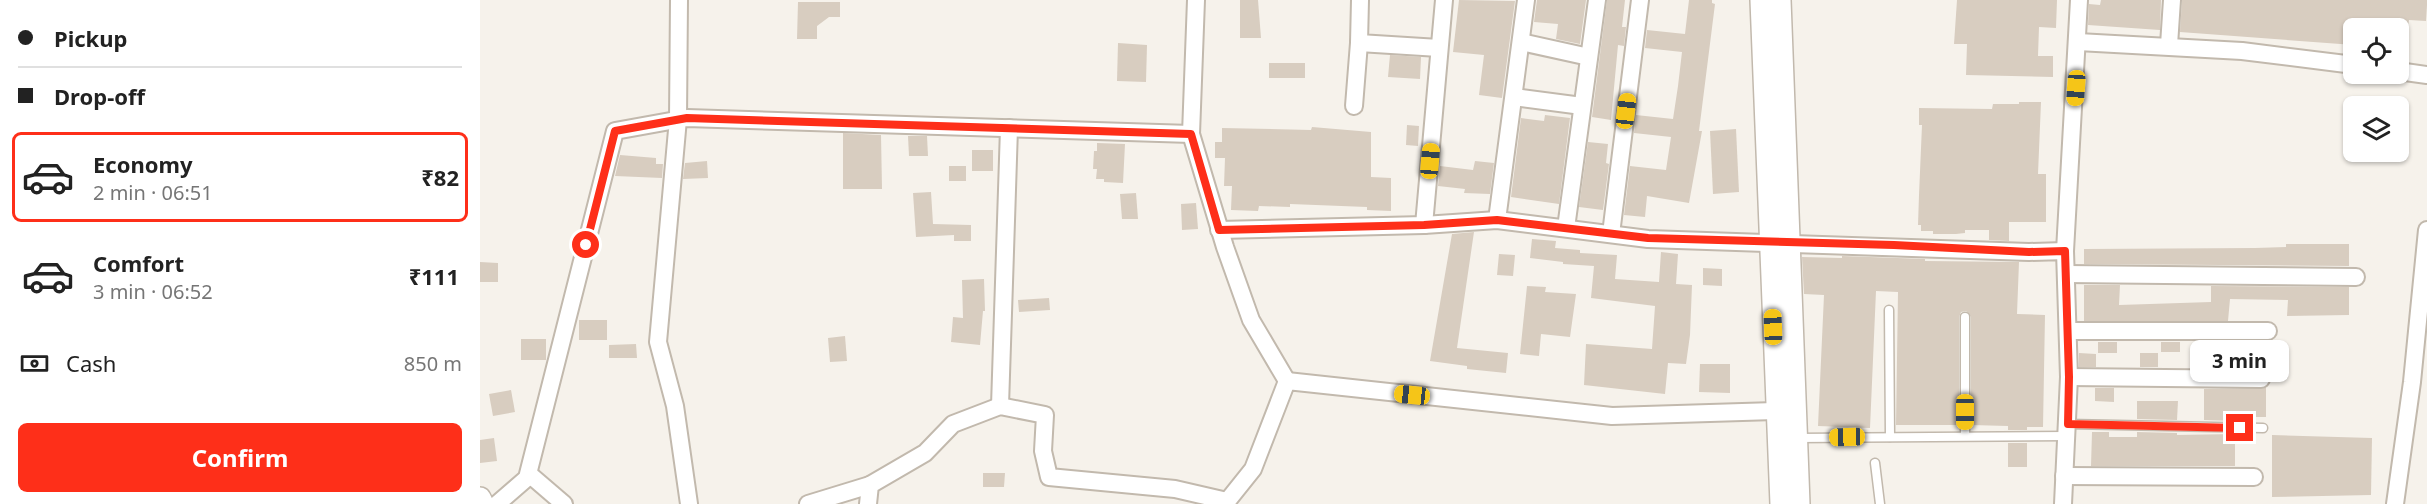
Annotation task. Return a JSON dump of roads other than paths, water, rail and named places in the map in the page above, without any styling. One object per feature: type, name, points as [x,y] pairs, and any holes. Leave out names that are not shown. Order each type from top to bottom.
[{"type":"street","points":[[679,0],[678,119],[658,342],[675,406],[689,504]]},
{"type":"street","points":[[1196,0],[1191,134],[1219,230],[1251,320],[1287,381]]},
{"type":"street","points":[[1354,106],[1360,0]]},
{"type":"street","points":[[1424,225],[1444,0]]},
{"type":"street","points":[[1497,220],[1526,0]]},
{"type":"street","points":[[1566,228],[1597,0]]},
{"type":"street","points":[[1611,234],[1640,0]]},
{"type":"street","points":[[1761,0],[1796,438],[1799,504]]},
{"type":"street","points":[[1780,0],[1779,242],[1775,411],[1780,504]]},
{"type":"street","points":[[2063,504],[2069,377],[2065,251],[2079,0]]},
{"type":"street","points":[[2169,45],[2172,0]]},
{"type":"street","points":[[1521,42],[1589,57]]},
{"type":"street","points":[[2078,42],[2169,45],[2242,51],[2343,64]]},
{"type":"street","points":[[1359,43],[1439,48]]},
{"type":"street","points":[[2409,73],[2427,75]]},
{"type":"street","points":[[1514,96],[1582,106]]},
{"type":"street","points":[[496,504],[529,474],[615,131],[678,119],[699,118],[1191,134]]},
{"type":"street","points":[[1000,406],[1009,128]]},
{"type":"street","points":[[1219,230],[1424,225],[1497,220],[1648,238],[2029,252],[2065,251]]},
{"type":"street","points":[[2394,504],[2420,383],[2427,230]]},
{"type":"street","points":[[2066,274],[2356,277]]},
{"type":"street","points":[[2068,331],[2268,331]]},
{"type":"street","points":[[2069,377],[2261,379]]},
{"type":"street","points":[[1287,381],[1612,416],[1775,411]]},
{"type":"street","points":[[808,504],[870,485],[925,453],[953,424],[1000,406],[1045,415],[1043,451],[1049,477],[1175,489],[1226,503],[1253,469],[1287,381]]},
{"type":"street","points":[[529,474],[564,504]]},
{"type":"street","points":[[2064,476],[2254,477]]},
{"type":"street","points":[[868,504],[870,485]]},
{"type":"street","points":[[480,498],[483,504]]},
{"type":"lane","points":[[1889,310],[1890,437]]},
{"type":"lane","points":[[1965,317],[1965,436]]},
{"type":"lane","points":[[1796,438],[1965,436],[2067,430],[2263,428]]},
{"type":"lane","points":[[1875,463],[1880,504]]}]
